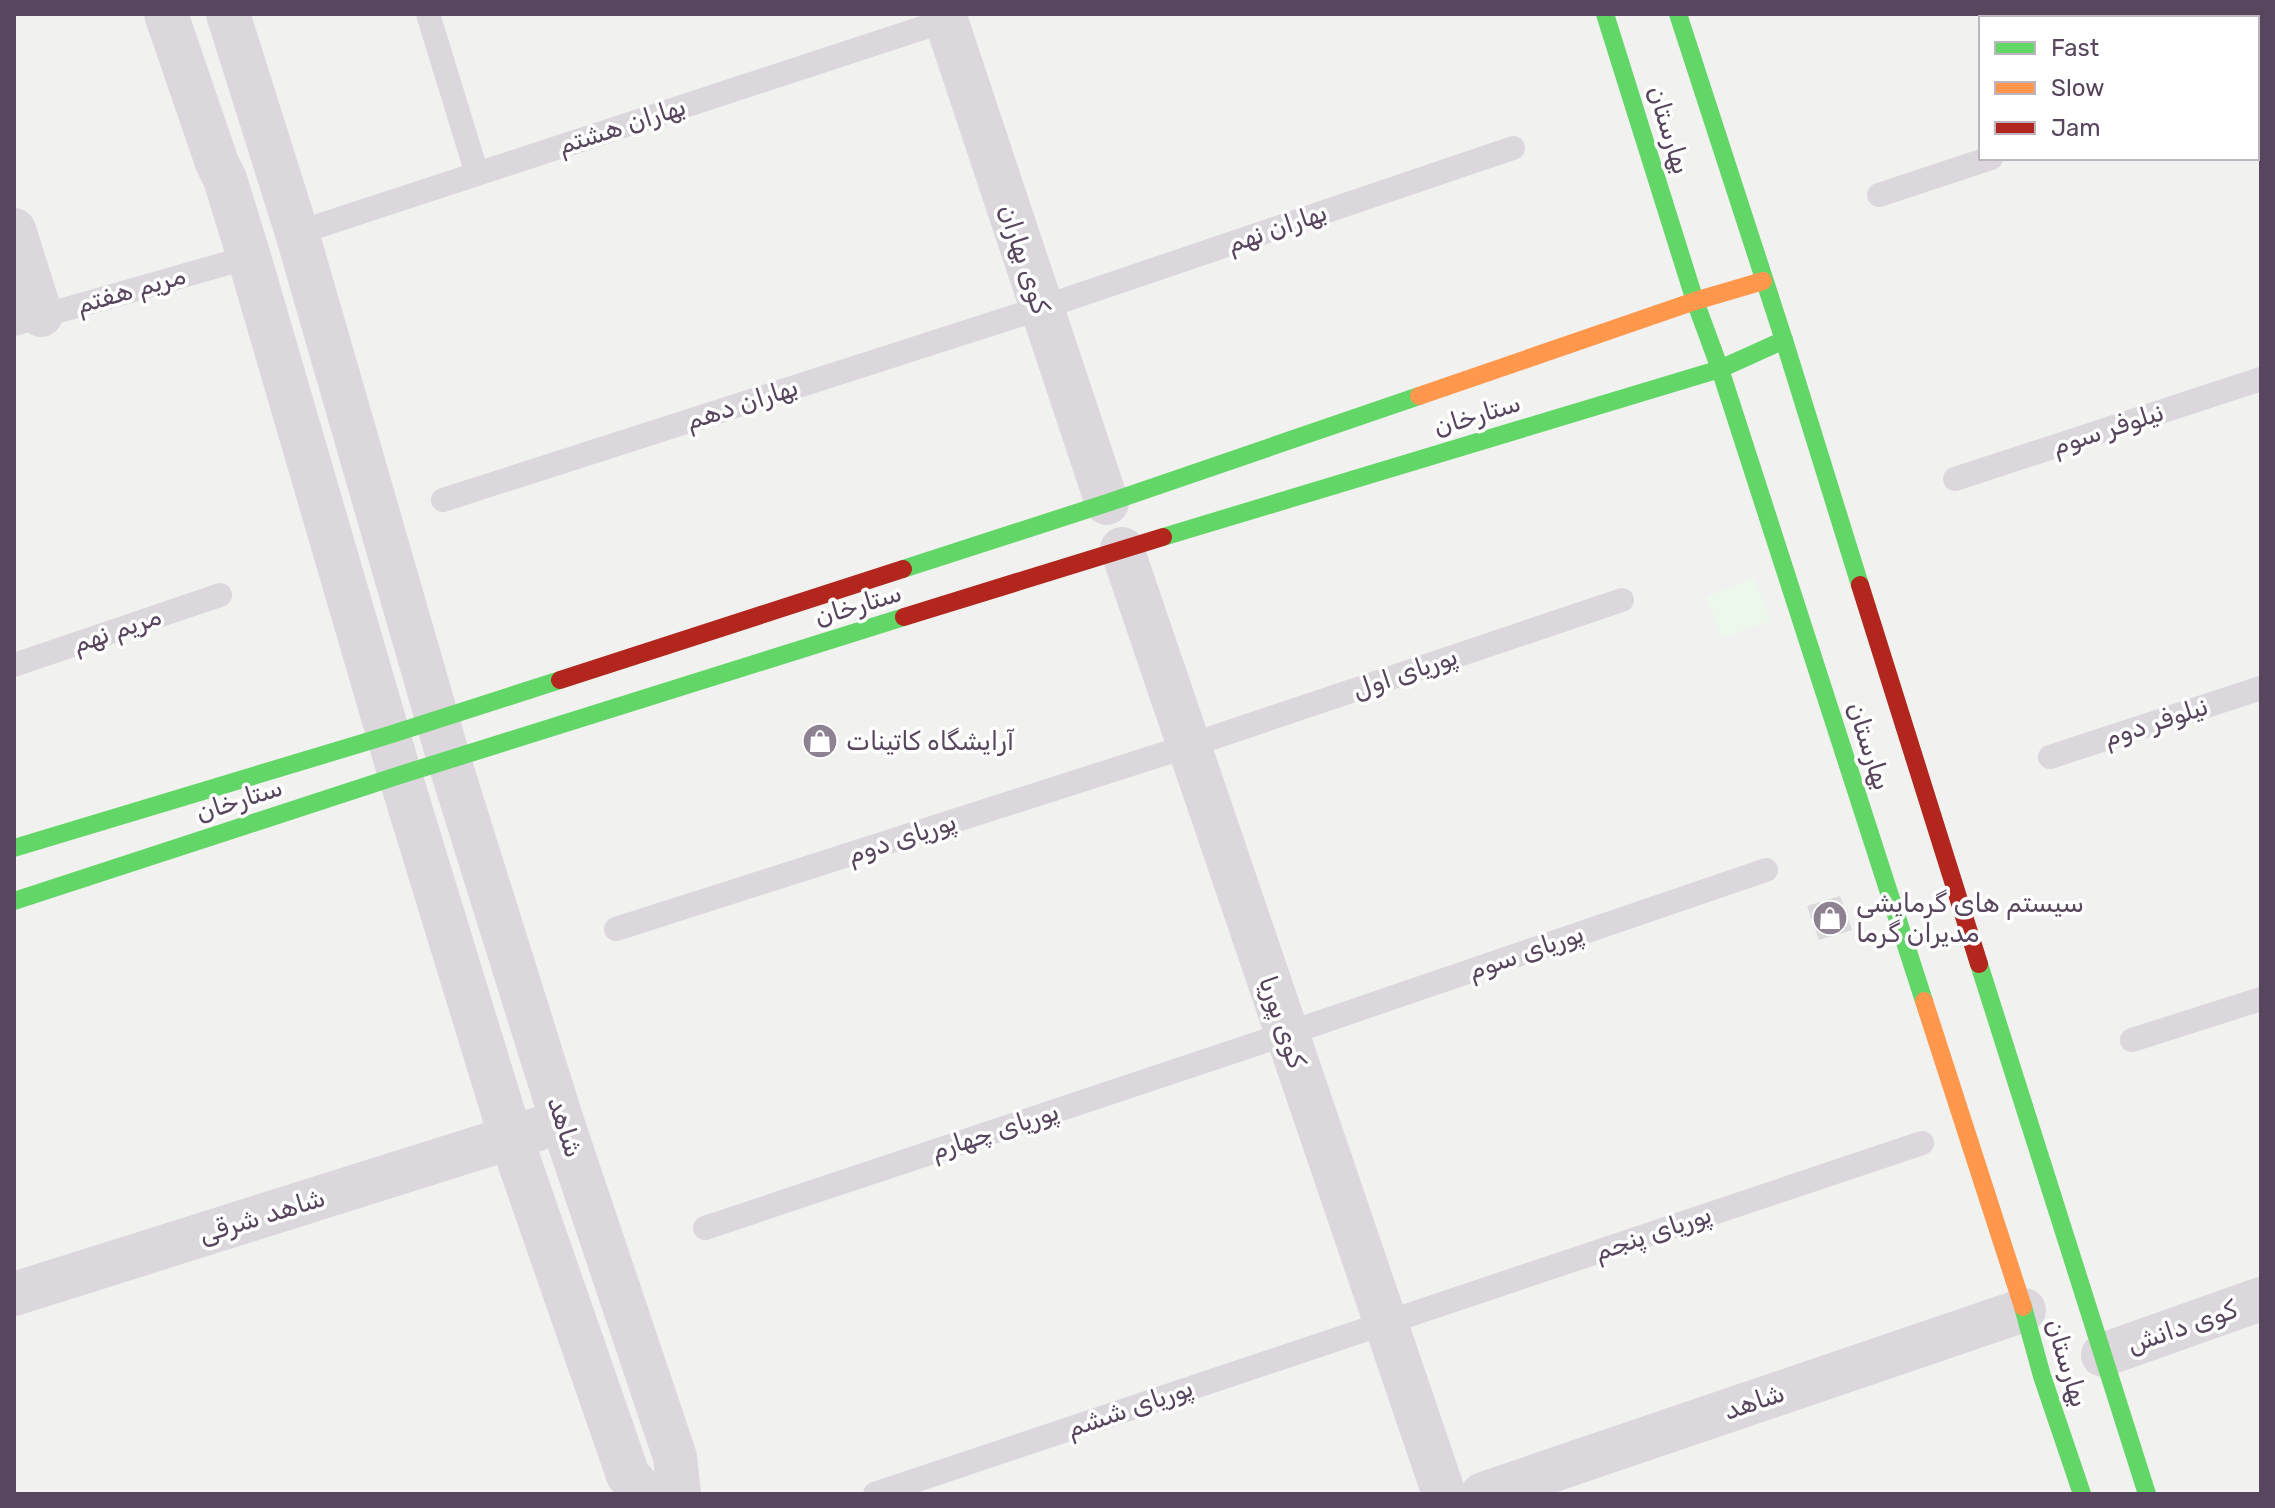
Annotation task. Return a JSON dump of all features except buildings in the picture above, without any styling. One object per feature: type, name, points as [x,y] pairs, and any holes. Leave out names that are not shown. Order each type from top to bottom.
[{"type":"street","name":"شاهد","points":[[166,14],[225,179],[249,257],[394,755],[511,1138],[628,1475],[644,1494]]},
{"type":"street","name":"شاهد","points":[[228,14],[273,150],[444,740],[562,1121],[675,1457],[679,1494]]},
{"type":"street","name":"بهارستان","points":[[1605,14],[1695,301],[2031,1309],[2082,1494]]},
{"type":"street","name":"بهارستان","points":[[1678,14],[1784,340],[2076,1299],[2147,1494]]},
{"type":"street","name":"کوی بهاران","points":[[952,16],[1041,308],[1107,503]]},
{"type":"street","points":[[225,179],[236,183],[257,178],[266,171],[273,150]]},
{"type":"street","points":[[14,230],[27,320]]},
{"type":"street","name":"ستارخان","points":[[14,901],[394,755],[444,740],[1107,503],[1695,301],[1763,281]]},
{"type":"street","name":"ستارخان","points":[[14,848],[394,755],[1122,549],[1720,369],[1784,340]]},
{"type":"street","name":"کوی پوریا","points":[[1122,549],[1444,1494]]},
{"type":"street","name":"شاهد شرقی","points":[[14,1294],[562,1121]]},
{"type":"street","name":"کوی دانش","points":[[2095,1358],[2261,1299]]},
{"type":"street","name":"شاهد","points":[[1483,1494],[2031,1309]]},
{"type":"lane","points":[[428,14],[477,174]]},
{"type":"lane","name":"بهاران هشتم","points":[[297,233],[952,16]]},
{"type":"lane","name":"بهاران نهم","points":[[1041,308],[1513,148]]},
{"type":"lane","points":[[1879,195],[1985,160]]},
{"type":"lane","name":"مریم هفتم","points":[[27,320],[249,257]]},
{"type":"lane","name":"بهاران دهم","points":[[443,500],[1041,308]]},
{"type":"lane","name":"نیلوفر سوم","points":[[1955,479],[2261,379]]},
{"type":"lane","name":"مریم نهم","points":[[14,665],[220,595]]},
{"type":"lane","name":"پوریای اول","points":[[1188,746],[1622,600]]},
{"type":"lane","name":"نیلوفر دوم","points":[[2050,757],[2261,688]]},
{"type":"lane","name":"پوریای دوم","points":[[616,929],[1188,746]]},
{"type":"lane","name":"پوریای سوم","points":[[1286,1034],[1766,870]]},
{"type":"lane","points":[[2132,1040],[2261,999]]},
{"type":"lane","name":"پوریای چهارم","points":[[705,1228],[1286,1034]]},
{"type":"lane","name":"پوریای پنجم","points":[[1385,1322],[1922,1143]]},
{"type":"lane","name":"پوریای ششم","points":[[875,1494],[1385,1322]]},
{"type":"shaded area","points":[[1754,578],[1771,620],[1723,638],[1706,597]]},
{"type":"traffic: fast","points":[[1605,14],[1695,301],[1720,369],[1924,1001]]},
{"type":"traffic: fast","points":[[1678,14],[1860,585]]},
{"type":"traffic: fast","points":[[1163,537],[1720,369],[1784,340]]},
{"type":"traffic: fast","points":[[903,569],[1419,396]]},
{"type":"traffic: fast","points":[[14,901],[400,775],[904,617]]},
{"type":"traffic: fast","points":[[14,848],[560,680]]},
{"type":"traffic: fast","points":[[1979,964],[2147,1494]]},
{"type":"traffic: fast","points":[[2023,1307],[2042,1376],[2082,1494]]},
{"type":"traffic: slow","points":[[1419,396],[1695,301],[1763,281]]},
{"type":"traffic: slow","points":[[1924,1001],[2023,1307]]},
{"type":"traffic: jam","points":[[904,617],[1163,537]]},
{"type":"traffic: jam","points":[[560,680],[903,569]]},
{"type":"traffic: jam","points":[[1860,585],[1979,964]]},
{"type":"place","name":"آرایشگاه کاتینات","points":[[820,741]]},
{"type":"place","name":"سیستم های گرمایشی مدیران گرما","points":[[1830,918]]}]
